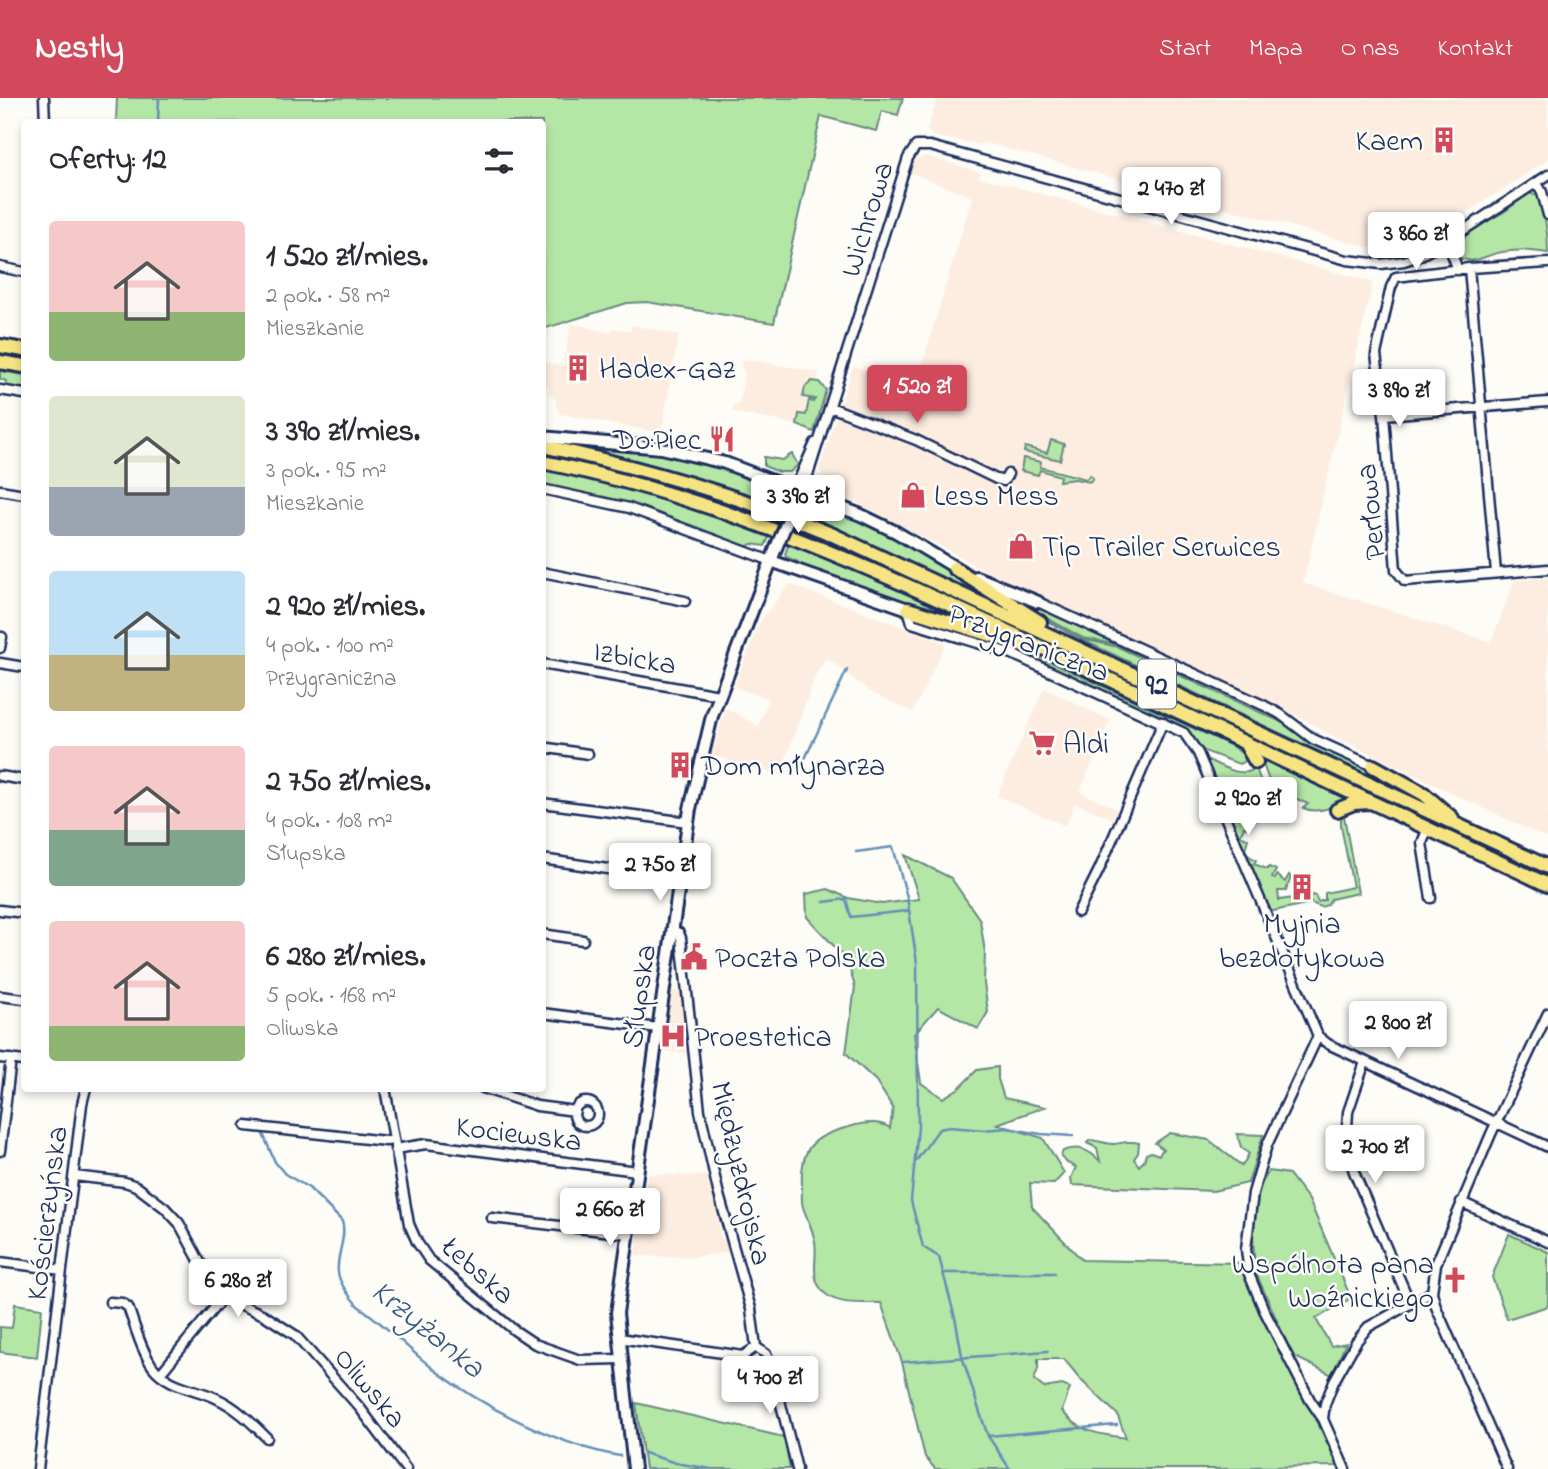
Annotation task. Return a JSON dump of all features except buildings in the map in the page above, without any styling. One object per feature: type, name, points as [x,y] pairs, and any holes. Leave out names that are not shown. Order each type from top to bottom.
[{"type":"main road","points":[[0,346],[21,350]]},
{"type":"main road","points":[[0,362],[21,366]]},
{"type":"main road","name":"92","points":[[546,447],[678,481],[806,524],[892,561],[1548,867]]},
{"type":"main road","name":"92","points":[[546,463],[666,493],[794,536],[843,556],[1548,885]]},
{"type":"main road","points":[[954,568],[1078,648]]},
{"type":"main road","points":[[908,609],[1012,643],[1053,653]]},
{"type":"main road","points":[[1245,743],[1256,761]]},
{"type":"main road","points":[[1373,766],[1427,797],[1462,827]]},
{"type":"main road","points":[[1337,810],[1357,802],[1375,803]]},
{"type":"street","points":[[44,98],[45,119]]},
{"type":"street","name":"Wichrowa","points":[[799,490],[830,407],[908,158],[916,146],[930,146],[1335,257],[1373,264],[1404,261],[1447,241]]},
{"type":"street","points":[[1548,176],[1447,241],[1458,270],[1548,263]]},
{"type":"street","points":[[1537,183],[1548,215]]},
{"type":"street","points":[[0,267],[21,271]]},
{"type":"street","points":[[1469,268],[1496,573],[1548,569]]},
{"type":"street","name":"Perłowa","points":[[1458,270],[1400,275],[1393,282],[1376,354],[1384,415],[1396,570],[1405,580],[1496,573]]},
{"type":"street","points":[[0,390],[21,394]]},
{"type":"street","points":[[1384,415],[1548,402]]},
{"type":"street","points":[[830,407],[916,440],[996,479],[1003,481],[1008,474]]},
{"type":"street","points":[[546,437],[649,446],[694,454],[799,490],[888,528],[954,568],[1038,602],[1272,710],[1309,737],[1373,766]]},
{"type":"street","points":[[0,490],[21,494]]},
{"type":"street","points":[[546,490],[621,506],[908,609]]},
{"type":"street","name":"Słupska","points":[[634,1469],[617,1313],[688,822],[698,770],[719,695],[799,490]]},
{"type":"street","points":[[546,573],[685,601]]},
{"type":"street","name":"Przygraniczna","points":[[908,609],[912,623],[1010,653],[1184,733],[1196,749],[1318,1036]]},
{"type":"street","points":[[0,648],[2,636]]},
{"type":"street","points":[[0,663],[21,666]]},
{"type":"street","name":"Izbicka","points":[[546,665],[719,695]]},
{"type":"street","points":[[1078,912],[1163,722]]},
{"type":"street","points":[[546,748],[589,754]]},
{"type":"street","points":[[0,776],[21,780]]},
{"type":"street","points":[[546,804],[688,822]]},
{"type":"street","points":[[1428,828],[1422,843],[1431,898]]},
{"type":"street","points":[[546,860],[680,880]]},
{"type":"street","points":[[0,910],[21,913]]},
{"type":"street","name":"Międzyzdrojska","points":[[672,930],[679,933],[681,938],[695,1075],[709,1154],[751,1309],[756,1347],[766,1354],[776,1378],[797,1469]]},
{"type":"street","points":[[546,935],[583,940]]},
{"type":"street","points":[[0,996],[21,999]]},
{"type":"street","points":[[546,1014],[658,1028]]},
{"type":"street","points":[[1507,1469],[1436,1307],[1432,1292],[1436,1264],[1461,1202],[1547,1019]]},
{"type":"street","points":[[1345,1469],[1323,1419],[1310,1400],[1264,1310],[1249,1274],[1246,1249],[1253,1193],[1267,1145],[1318,1036],[1328,1044],[1365,1062],[1548,1147]]},
{"type":"street","points":[[0,1058],[21,1061]]},
{"type":"street","points":[[0,1151],[11,1059]]},
{"type":"street","points":[[1365,1062],[1348,1112],[1346,1144],[1349,1158],[1410,1303]]},
{"type":"street","name":"Kościerzyńska","points":[[38,1469],[85,1092]]},
{"type":"street","name":"Łebska","points":[[386,1092],[409,1224],[429,1260],[535,1344],[580,1360],[622,1359]]},
{"type":"street","points":[[495,1092],[537,1106],[575,1111]]},
{"type":"street","name":"Kociewska","points":[[246,1126],[395,1144],[426,1144],[637,1171]]},
{"type":"street","name":"Oliwska","points":[[74,1176],[136,1186],[165,1208],[179,1223],[209,1279],[224,1296],[278,1323],[295,1335],[360,1408],[406,1469]]},
{"type":"street","points":[[1461,1202],[1548,1242]]},
{"type":"street","points":[[492,1218],[628,1234]]},
{"type":"street","points":[[0,1262],[62,1270]]},
{"type":"street","points":[[1323,1419],[1325,1404],[1334,1381],[1362,1334],[1375,1322],[1432,1292]]},
{"type":"street","points":[[160,1374],[224,1296]]},
{"type":"street","points":[[110,1302],[122,1303],[128,1307],[148,1358],[160,1374],[176,1384],[231,1406],[267,1437]]},
{"type":"street","points":[[619,1338],[744,1357],[756,1347]]},
{"type":"shaded area","points":[[938,98],[1548,98],[1548,160],[1418,244],[1404,248],[1371,248],[982,142],[981,145],[932,136],[927,129]]},
{"type":"shaded area","points":[[926,156],[980,172],[979,177],[1373,282],[1303,583],[1491,642],[1515,580],[1548,577],[1548,839],[1329,734],[1218,677],[998,579],[855,502],[826,492],[828,482],[819,469],[853,366],[916,386],[972,197],[910,173],[914,160]]},
{"type":"shaded area","name":"Hadex-Gaz","points":[[571,323],[610,333],[612,328],[631,331],[632,325],[679,335],[661,433],[560,414],[552,395],[548,394],[546,363],[563,366]]},
{"type":"shaded area","points":[[742,359],[819,372],[817,381],[814,381],[803,397],[815,398],[814,402],[810,400],[806,416],[799,415],[798,425],[732,412],[733,406],[739,403],[745,372],[741,366]]},
{"type":"shaded area","points":[[789,584],[946,643],[913,712],[872,693],[827,658],[816,674],[780,775],[711,755],[726,708],[758,726],[769,699],[734,687],[760,622]]},
{"type":"shaded area","points":[[1044,688],[1110,720],[1080,792],[1117,809],[1113,819],[1075,803],[1065,826],[997,796]]},
{"type":"shaded area","points":[[671,991],[684,992],[689,1054],[663,1051]]},
{"type":"shaded area","points":[[648,1174],[710,1176],[722,1239],[727,1239],[731,1252],[695,1257],[635,1256]]},
{"type":"green space","points":[[117,98],[903,98],[898,115],[882,111],[876,131],[821,116],[774,323],[647,302],[627,303],[546,328],[546,119],[116,119]]},
{"type":"green space","points":[[1529,193],[1538,196],[1543,210],[1548,253],[1514,251],[1495,253],[1476,260],[1459,258],[1457,244],[1461,236],[1504,212]]},
{"type":"green space","points":[[0,371],[21,374],[21,389],[5,386],[6,381],[0,379]]},
{"type":"green space","points":[[812,381],[819,382],[826,390],[814,432],[797,425],[799,414],[806,415],[809,400],[813,402],[815,399],[803,397],[805,387]]},
{"type":"green space","points":[[546,440],[681,454],[779,486],[777,490],[785,494],[785,499],[781,507],[659,467]]},
{"type":"green space","points":[[1051,440],[1064,444],[1060,460],[1024,452],[1025,447],[1047,453]]},
{"type":"green space","points":[[546,452],[676,484],[804,528],[1388,798],[1386,803],[823,543],[760,519],[546,458]]},
{"type":"green space","points":[[792,454],[798,465],[790,472],[779,472],[764,466],[764,457],[782,460]]},
{"type":"green space","points":[[1023,458],[1041,462],[1040,467],[1086,479],[1090,475],[1093,478],[1090,482],[1075,479],[1059,481],[1060,476],[1040,470],[1038,475],[1021,471]]},
{"type":"green space","points":[[546,467],[681,502],[771,533],[765,546],[751,544],[746,547],[632,505],[546,486]]},
{"type":"green space","points":[[817,502],[915,546],[992,599],[800,514],[805,505],[815,505]]},
{"type":"green space","points":[[790,540],[1014,640],[798,566],[798,562],[785,554]]},
{"type":"green space","points":[[1017,597],[1055,611],[1193,675],[1191,679],[1119,645],[1083,638],[1018,602]]},
{"type":"green space","points":[[1040,617],[1083,639],[1118,647],[1279,721],[1372,768],[1435,806],[1074,636]]},
{"type":"green space","points":[[922,620],[1049,661],[1232,746],[1250,759],[1239,764],[1204,751],[1179,725],[1010,650]]},
{"type":"green space","points":[[1204,759],[1237,772],[1256,768],[1264,790],[1261,806],[1257,808],[1244,803],[1228,805],[1222,802]]},
{"type":"green space","points":[[1261,759],[1348,800],[1315,811],[1303,808],[1308,804],[1293,797],[1287,800],[1273,791]]},
{"type":"green space","points":[[1242,809],[1256,816],[1240,835],[1248,839],[1245,849],[1249,856],[1256,860],[1254,864],[1276,870],[1272,878],[1275,879],[1277,875],[1285,882],[1289,875],[1291,877],[1286,891],[1278,891],[1279,900],[1315,895],[1318,902],[1325,900],[1325,893],[1353,887],[1341,826],[1341,817],[1344,816],[1358,893],[1331,899],[1327,905],[1321,907],[1311,903],[1268,912],[1230,818],[1237,810]]},
{"type":"green space","points":[[1415,810],[1548,872],[1548,880],[1412,816],[1411,811]]},
{"type":"green space","points":[[905,855],[951,878],[980,920],[985,952],[984,983],[988,1012],[978,1029],[938,1007],[914,1034],[921,1083],[943,1098],[959,1088],[977,1070],[998,1067],[998,1079],[1004,1098],[1045,1107],[997,1124],[1043,1138],[1064,1173],[1054,1184],[1030,1183],[1032,1207],[1082,1260],[1244,1263],[1264,1315],[1339,1466],[1252,1469],[935,1469],[925,1457],[902,1362],[881,1303],[840,1301],[826,1295],[821,1289],[815,1272],[815,1242],[802,1196],[803,1162],[811,1145],[826,1135],[859,1124],[875,1123],[890,1128],[893,1108],[876,1081],[846,1053],[855,987],[847,960],[807,917],[806,894],[828,889],[848,898],[882,904],[919,899]],"holes":[[[1038,1359],[1064,1359],[1082,1381],[1117,1414],[1126,1438],[1099,1434],[1076,1424],[1062,1411],[1070,1388],[1062,1385],[1044,1388],[1034,1380]]]},
{"type":"green space","points":[[1170,1133],[1209,1140],[1242,1166],[1249,1154],[1241,1147],[1237,1134],[1263,1135],[1248,1183],[1213,1191],[1072,1185],[1071,1178],[1076,1167],[1061,1156],[1063,1151],[1079,1149],[1088,1151],[1100,1161],[1097,1148],[1087,1143],[1089,1140],[1114,1144],[1135,1142],[1139,1143],[1134,1159],[1139,1166],[1146,1154],[1151,1152],[1159,1155],[1163,1149],[1155,1143]]},
{"type":"green space","points":[[1269,1171],[1289,1174],[1309,1200],[1351,1298],[1316,1319],[1331,1346],[1346,1343],[1332,1375],[1293,1356],[1255,1271],[1253,1237],[1259,1188]]},
{"type":"green space","points":[[1509,1234],[1548,1252],[1548,1306],[1507,1319],[1492,1277]]},
{"type":"green space","points":[[15,1304],[42,1308],[37,1357],[0,1352],[0,1327],[12,1328]]},
{"type":"green space","points":[[636,1403],[784,1437],[790,1469],[645,1469]]},
{"type":"waterway","name":"Krzyżanka","points":[[158,119],[159,98]]},
{"type":"waterway","points":[[800,769],[847,670]]},
{"type":"waterway","points":[[856,852],[893,847],[907,897],[917,963],[918,1127],[911,1201],[923,1247],[939,1257],[962,1356],[988,1436],[1010,1469]]},
{"type":"waterway","points":[[824,902],[846,899],[851,917],[907,911]]},
{"type":"waterway","points":[[916,1161],[939,1129],[950,1127],[984,1130],[1007,1128],[1073,1136]]},
{"type":"waterway","name":"Krzyżanka","points":[[263,1134],[275,1162],[285,1174],[309,1188],[342,1221],[339,1277],[345,1290],[358,1306],[436,1371],[500,1412],[573,1444],[620,1456]]},
{"type":"waterway","points":[[944,1273],[1055,1273]]},
{"type":"waterway","points":[[904,1362],[1048,1351]]},
{"type":"waterway","points":[[988,1436],[1117,1425]]},
{"type":"waterway","name":"Krzyżanka","points":[[644,1453],[676,1463],[711,1469]]},
{"type":"place","name":"Kaem","points":[[1444,140]]},
{"type":"place","name":"Hadex-Gaz","points":[[578,368]]},
{"type":"place","name":"Do:Piec","points":[[722,439]]},
{"type":"place","name":"Less Mess","points":[[913,495]]},
{"type":"place","name":"Tip Trailer Serwices","points":[[1021,546]]},
{"type":"place","name":"Aldi","points":[[1042,743]]},
{"type":"place","name":"Dom młynarza","points":[[680,765]]},
{"type":"place","name":"Myjnia bezdotykowa","points":[[1302,887]]},
{"type":"place","name":"Poczta Polska","points":[[694,957]]},
{"type":"place","name":"Proestetica","points":[[673,1036]]},
{"type":"place","name":"Wspólnota pana Woźnickiego","points":[[1455,1280]]}]
